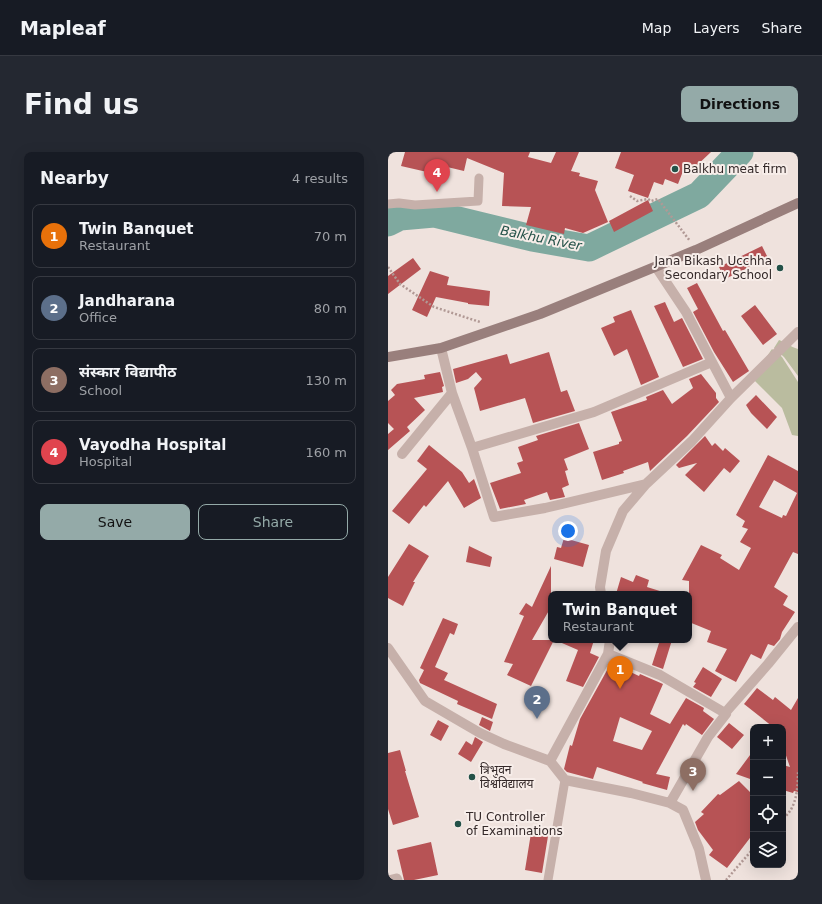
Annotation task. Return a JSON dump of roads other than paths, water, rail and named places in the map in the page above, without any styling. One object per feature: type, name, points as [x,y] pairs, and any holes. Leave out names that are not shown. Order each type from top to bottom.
[{"type":"main road","points":[[388,357],[441,348],[540,314],[696,250],[798,203]]},
{"type":"street","points":[[656,267],[686,312],[731,398]]},
{"type":"street","points":[[601,591],[606,551],[623,511],[646,484],[692,440],[731,398],[798,332]]},
{"type":"street","points":[[441,348],[452,393],[472,448],[494,517],[545,508],[646,484]]},
{"type":"street","points":[[472,448],[594,412],[712,362]]},
{"type":"street","points":[[402,454],[452,393]]},
{"type":"street","points":[[670,803],[704,744],[726,714],[725,713],[798,627]]},
{"type":"street","points":[[550,761],[608,654],[610,643]]},
{"type":"street","points":[[388,648],[425,701],[480,733],[504,744],[550,761],[565,780],[631,793],[670,803],[684,810],[699,849],[706,880]]},
{"type":"street","points":[[608,654],[660,675],[725,713]]},
{"type":"lane","points":[[388,204],[399,203],[415,205],[478,201],[479,178]]},
{"type":"lane","points":[[548,880],[565,780]]},
{"type":"lane","points":[[388,880],[397,878],[398,880]]},
{"type":"waterway","name":"Balkhu River","points":[[388,223],[400,217],[434,214],[532,238],[589,248],[699,195],[740,152]]},
{"type":"place","name":"Balkhu meat firm","points":[[675,169]]},
{"type":"place","name":"Vayodha Hospital","points":[[437,192]]},
{"type":"place","name":"Jana Bikash Ucchha Secondary School","points":[[780,268]]},
{"type":"place","name":"Twin Banquet","points":[[620,689]]},
{"type":"place","name":"Jandharana","points":[[537,719]]},
{"type":"place","name":"त्रिभुवन विश्वविद्यालय","points":[[472,777]]},
{"type":"place","name":"संस्कार विद्यापीठ","points":[[693,791]]},
{"type":"place","name":"TU Controller of Examinations","points":[[458,824]]}]
